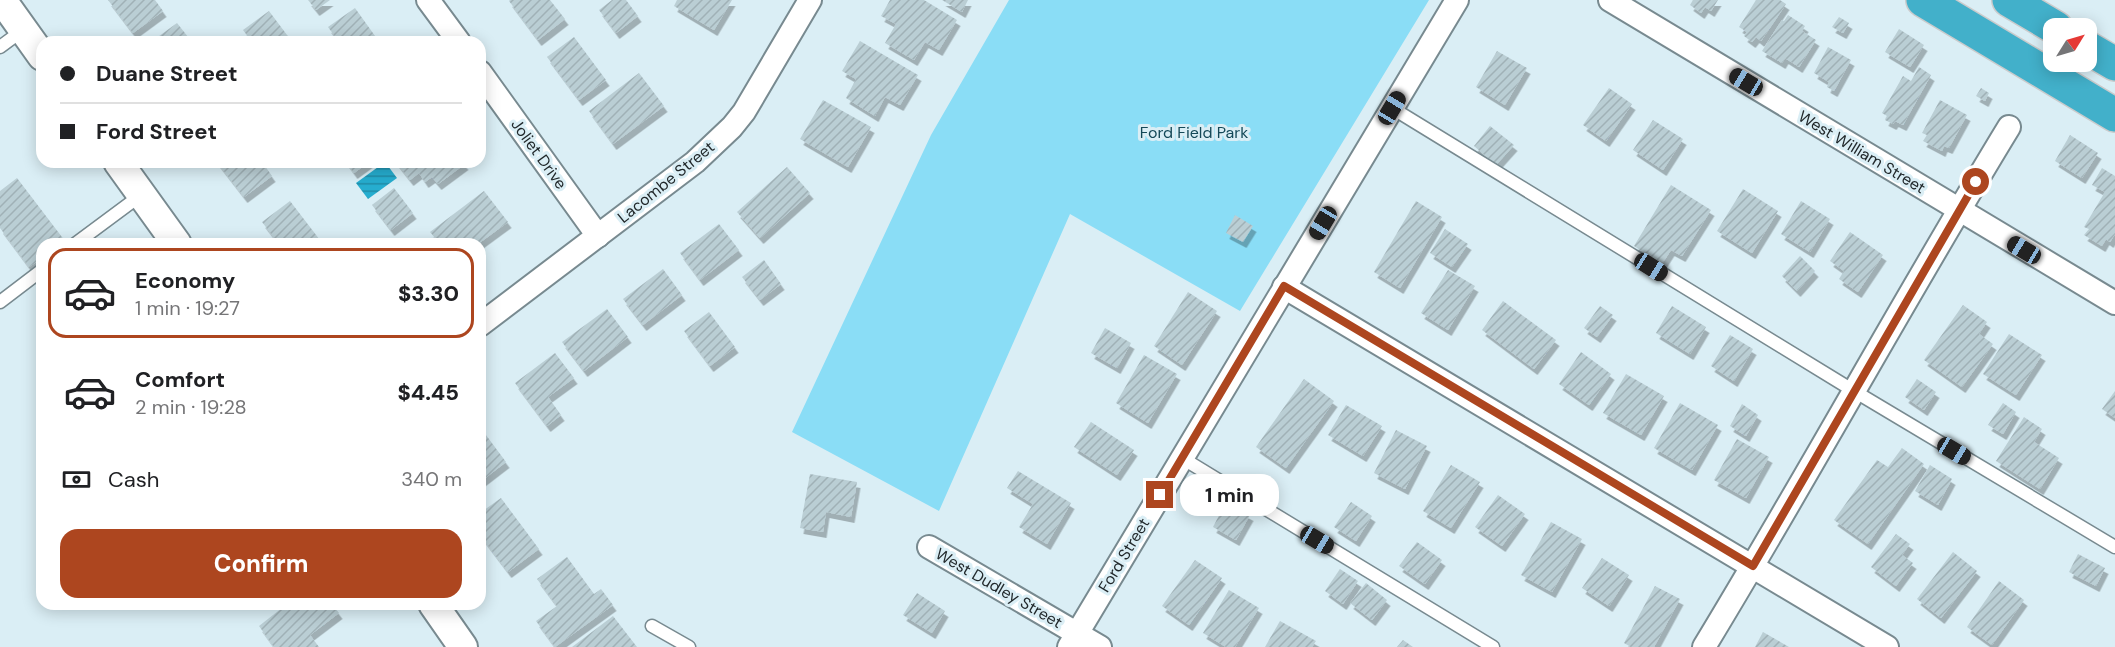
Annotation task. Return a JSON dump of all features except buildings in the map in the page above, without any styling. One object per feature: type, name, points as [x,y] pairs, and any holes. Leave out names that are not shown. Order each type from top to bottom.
[{"type":"highway","points":[[1923,0],[2115,115]]},
{"type":"highway","points":[[2009,0],[2043,20]]},
{"type":"highway","points":[[2097,53],[2115,64]]},
{"type":"street","points":[[2,0],[36,47]]},
{"type":"street","points":[[428,0],[455,36]]},
{"type":"street","name":"Lacombe Street","points":[[486,320],[695,162],[732,127],[744,112],[810,0]]},
{"type":"street","name":"Ford Street","points":[[1073,640],[1457,0]]},
{"type":"street","name":"West William Street","points":[[1610,0],[1958,211],[2115,303]]},
{"type":"street","name":"Joliet Drive","points":[[486,80],[598,236]]},
{"type":"street","points":[[1704,647],[1958,211],[2009,128]]},
{"type":"street","points":[[122,168],[173,238]]},
{"type":"street","points":[[1284,286],[1887,647]]},
{"type":"street","name":"West Dudley Street","points":[[929,547],[1073,640],[1100,647]]},
{"type":"street","points":[[437,610],[463,647]]},
{"type":"lane","points":[[0,47],[24,30]]},
{"type":"lane","points":[[1392,108],[1854,391],[2115,547]]},
{"type":"lane","points":[[83,238],[141,195]]},
{"type":"lane","points":[[0,302],[36,275]]},
{"type":"lane","points":[[1182,458],[1493,647]]},
{"type":"lane","points":[[652,626],[688,647]]},
{"type":"green space","name":"Ford Field Park","points":[[1009,0],[1429,0],[1240,311],[1070,214],[939,511],[792,432],[931,135]]},
{"type":"shaded area","points":[[377,168],[390,168],[397,178],[368,199],[356,183]]},
{"type":"route","points":[[1160,495],[1284,286],[1753,566],[1976,182]]}]
